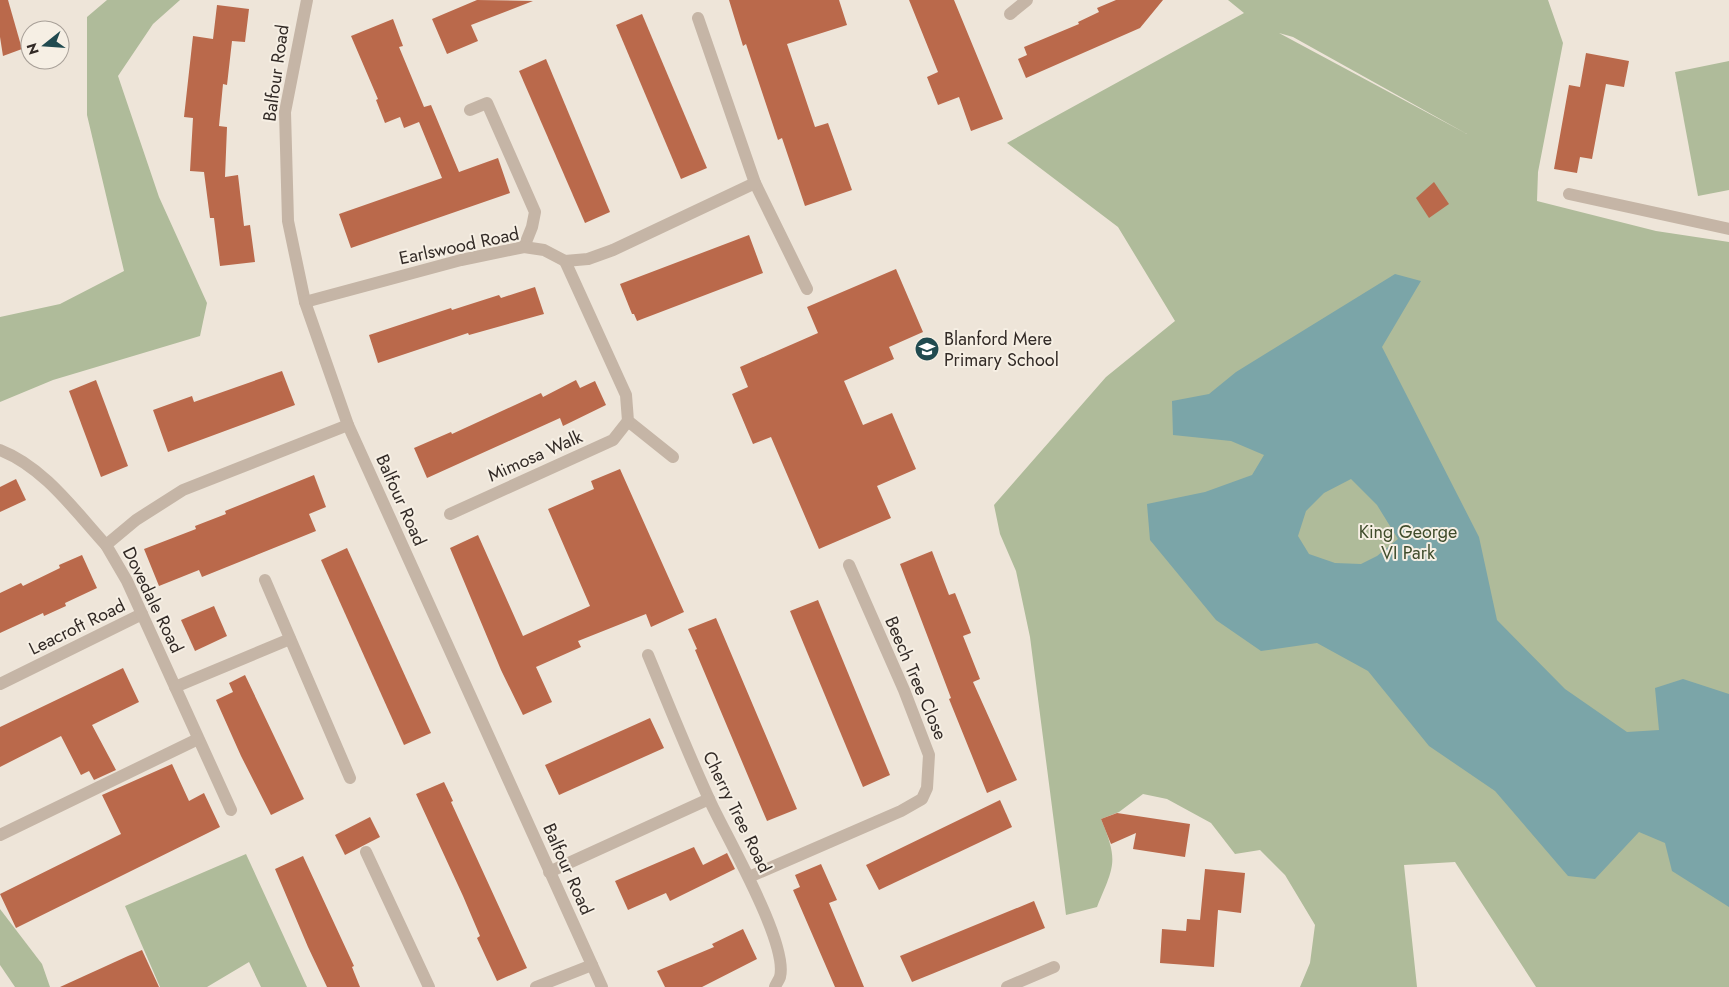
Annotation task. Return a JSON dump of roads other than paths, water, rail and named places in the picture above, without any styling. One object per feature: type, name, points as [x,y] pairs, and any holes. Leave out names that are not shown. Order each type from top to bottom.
[{"type":"street","name":"Balfour Road","points":[[307,0],[285,112],[288,221],[305,302],[348,425],[602,987]]},
{"type":"street","points":[[1010,14],[1028,0]]},
{"type":"street","points":[[698,18],[755,183],[807,288]]},
{"type":"street","points":[[470,110],[487,103],[535,212],[532,227],[524,247]]},
{"type":"street","points":[[673,458],[628,421],[626,395],[564,261],[588,259],[613,250],[755,183]]},
{"type":"street","points":[[1569,194],[1729,229]]},
{"type":"street","name":"Earlswood Road","points":[[305,302],[461,260],[524,247],[544,250],[564,261]]},
{"type":"street","name":"Mimosa Walk","points":[[450,514],[613,440],[628,421]]},
{"type":"street","name":"Dovedale Road","points":[[231,810],[142,614],[106,545],[136,520],[183,490],[348,425]]},
{"type":"street","points":[[0,450],[18,458],[46,479],[106,545]]},
{"type":"street","name":"Beech Tree Close","points":[[749,877],[901,810],[922,799],[927,788],[929,755],[904,690],[849,565]]},
{"type":"street","points":[[265,580],[350,778]]},
{"type":"street","name":"Leacroft Road","points":[[0,684],[142,614]]},
{"type":"street","points":[[175,687],[290,639]]},
{"type":"street","name":"Cherry Tree Road","points":[[648,655],[709,799],[749,877],[774,940],[780,963],[780,976],[775,987]]},
{"type":"street","points":[[0,835],[198,739]]},
{"type":"street","points":[[549,872],[709,799]]},
{"type":"street","points":[[366,852],[429,987]]},
{"type":"street","points":[[536,987],[592,965]]},
{"type":"street","points":[[1007,987],[1054,967]]},
{"type":"water","points":[[1395,274],[1421,281],[1382,347],[1479,537],[1497,620],[1565,689],[1627,732],[1659,730],[1655,688],[1683,679],[1729,694],[1729,907],[1672,871],[1665,843],[1639,832],[1595,879],[1568,876],[1495,791],[1429,746],[1368,671],[1317,643],[1261,651],[1216,620],[1150,540],[1147,504],[1205,492],[1252,475],[1264,455],[1231,441],[1173,435],[1172,401],[1209,394],[1236,372]],"holes":[[[1351,479],[1377,505],[1398,539],[1377,556],[1361,564],[1335,563],[1309,554],[1298,536],[1306,511],[1324,493]]]},
{"type":"place","name":"Blanford Mere Primary School","points":[[927,349]]},
{"type":"park label","name":"King George VI Park","points":[[1408,542]]}]
